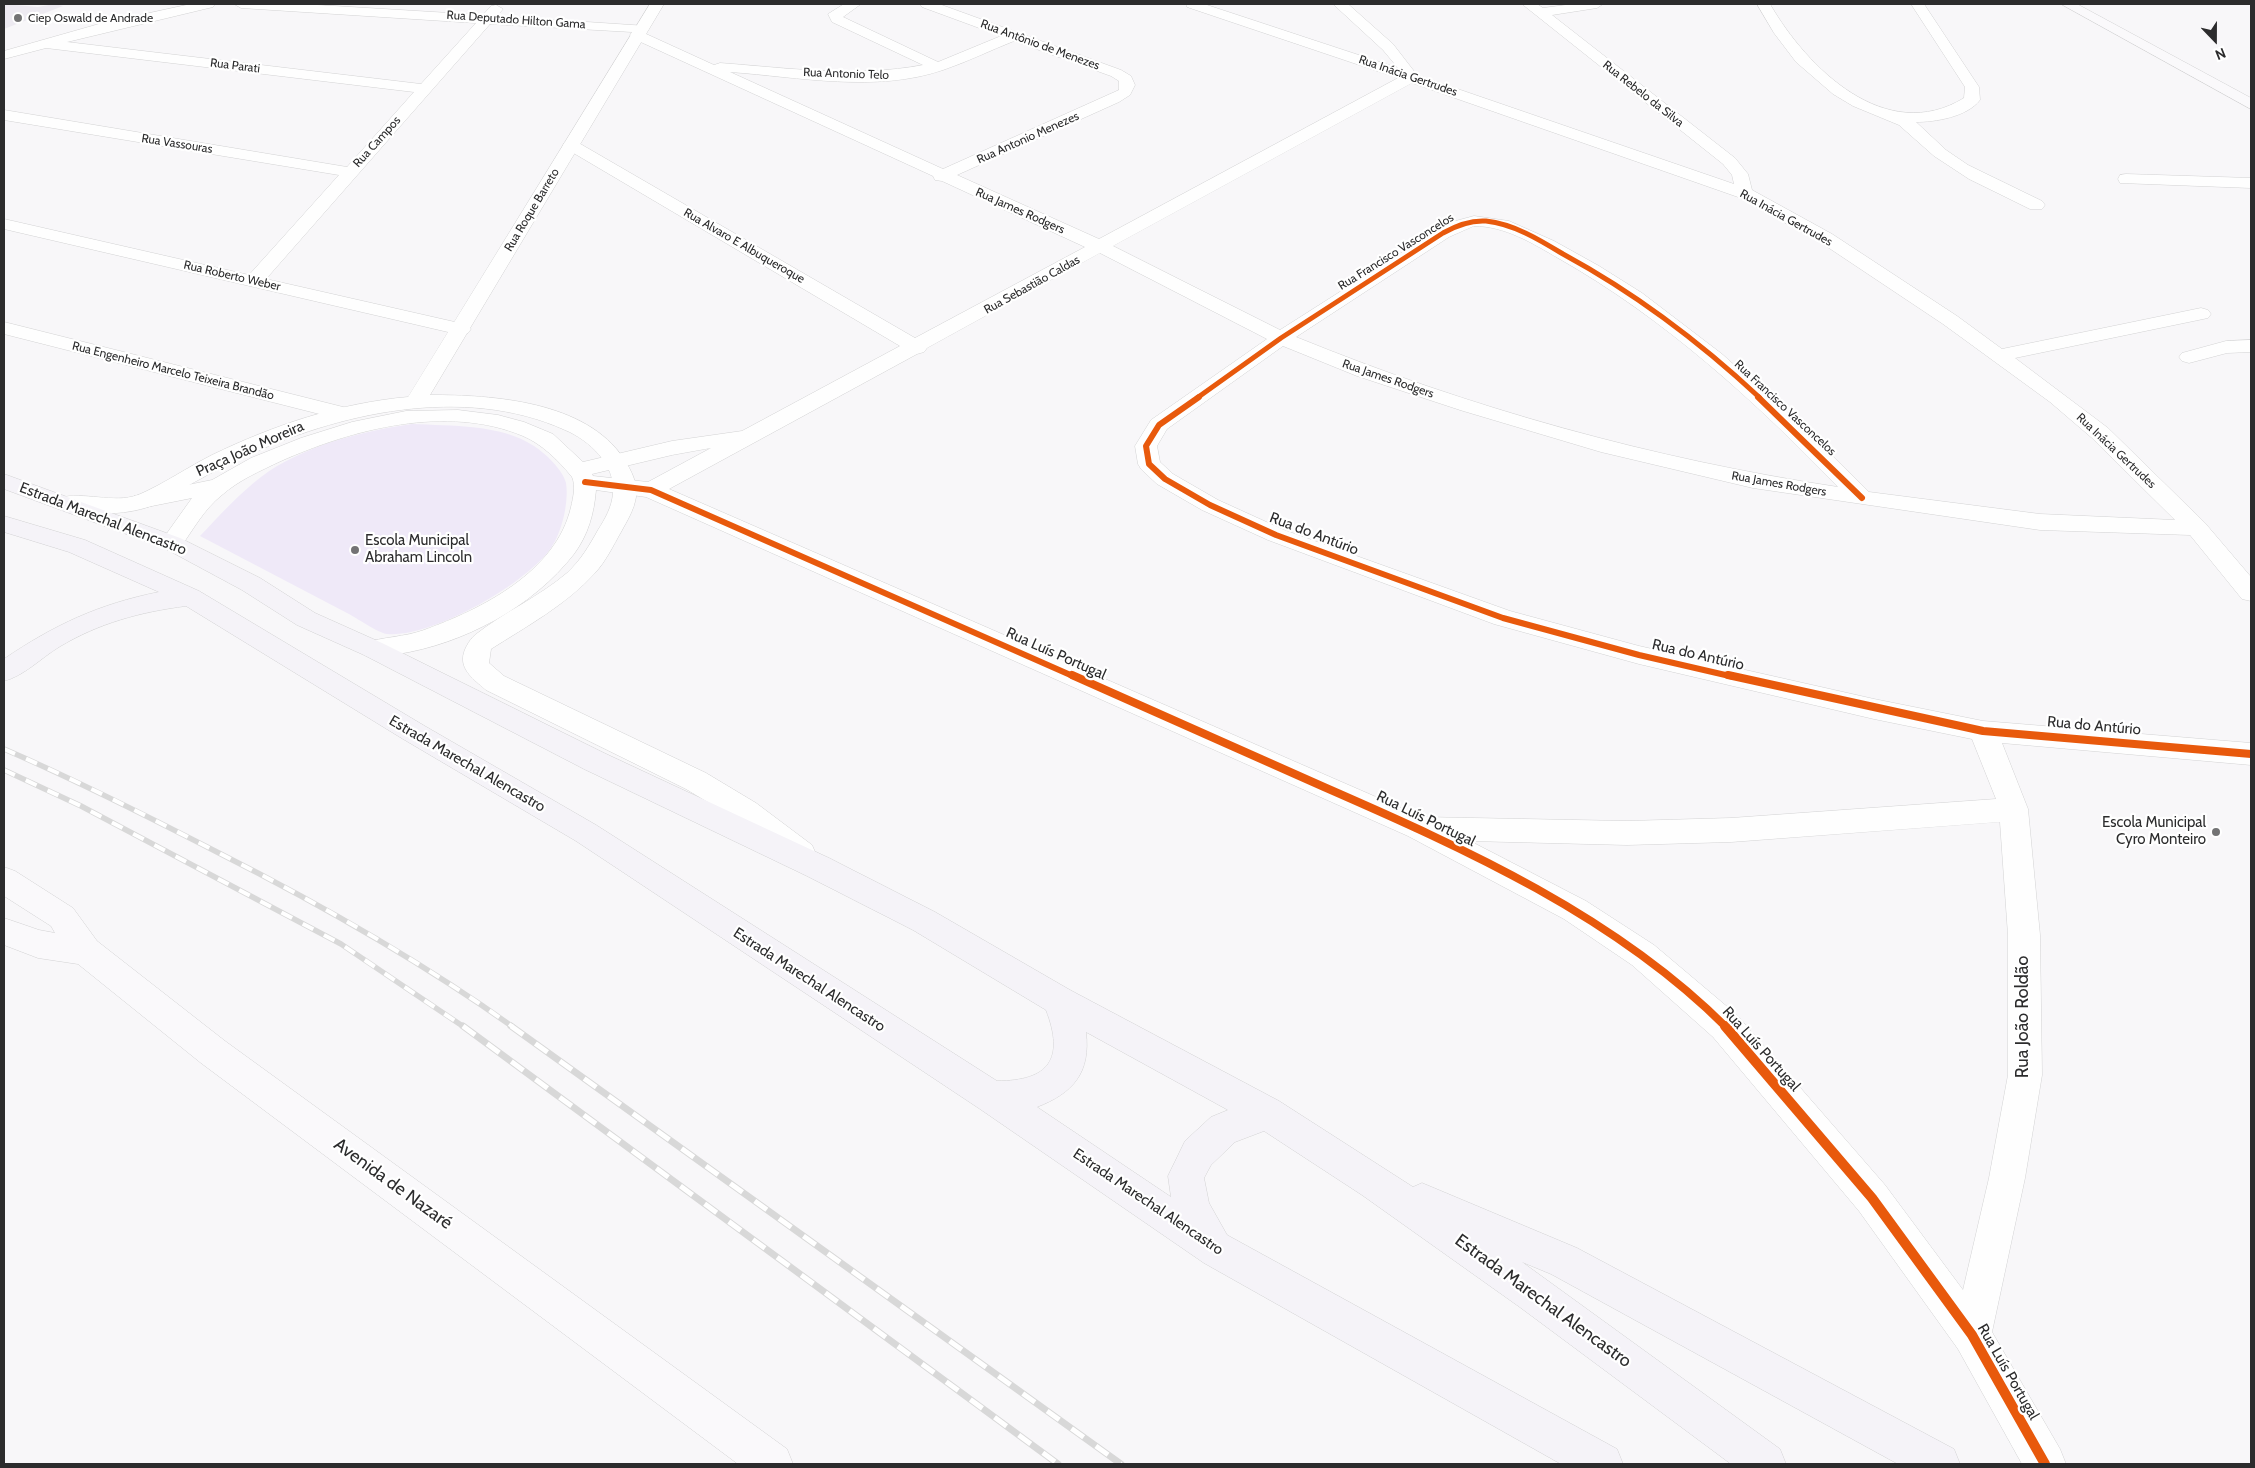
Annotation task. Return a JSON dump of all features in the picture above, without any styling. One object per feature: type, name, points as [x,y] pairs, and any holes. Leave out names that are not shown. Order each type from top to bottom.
[{"type":"main road","points":[[2068,4],[2248,101]]},
{"type":"main road","name":"Estrada Marechal Alencastro","points":[[4,481],[172,543],[251,584],[306,619],[373,649],[594,761],[924,921],[1058,1000],[1267,1113],[1375,1182],[1535,1294],[1765,1464]]},
{"type":"main road","name":"Estrada Marechal Alencastro","points":[[4,524],[76,546],[129,568],[190,598],[586,833],[992,1098],[1218,1250],[1602,1464]]},
{"type":"main road","points":[[4,672],[37,648],[74,626],[102,614],[129,606],[190,598]]},
{"type":"main road","points":[[4,880],[62,917],[86,951]]},
{"type":"main road","points":[[4,931],[38,944],[86,951]]},
{"type":"main road","name":"Avenida de Nazaré","points":[[86,951],[213,1052],[772,1464]]},
{"type":"main road","points":[[992,1098],[1025,1096],[1049,1087],[1064,1074],[1070,1059],[1071,1041],[1067,1020],[1058,1000]]},
{"type":"main road","points":[[1218,1250],[1202,1229],[1191,1206],[1186,1176],[1198,1153],[1223,1129],[1267,1113]]},
{"type":"main road","points":[[1375,1182],[1564,1260],[1940,1464]]},
{"type":"street","points":[[4,55],[44,43],[208,4]]},
{"type":"street","name":"Rua Deputado Hilton Gama","points":[[241,4],[488,18],[639,32]]},
{"type":"street","name":"Rua Campos","points":[[254,281],[500,4]]},
{"type":"street","name":"Rua Roque Barreto","points":[[411,410],[657,4]]},
{"type":"street","points":[[854,4],[835,14],[837,19],[938,67]]},
{"type":"street","name":"Rua Antônio de Menezes","points":[[927,4],[1078,58],[1126,79],[1128,85],[1125,92],[1114,99]]},
{"type":"street","name":"Rua Inácia Gertrudes","points":[[1192,4],[1411,77],[1744,193],[1826,238],[2000,354],[2100,433],[2197,528],[2251,593]]},
{"type":"street","points":[[1340,4],[1406,67],[1411,77]]},
{"type":"street","points":[[1535,8],[1597,4]]},
{"type":"street","points":[[1764,4],[1775,26],[1809,68],[1853,100],[1900,118],[1940,153],[1969,172],[2036,205]]},
{"type":"street","points":[[1900,118],[1931,118],[1956,111],[1972,100],[1972,87],[1918,4]]},
{"type":"street","name":"Rua Rebelo da Silva","points":[[1535,8],[1729,161],[1740,174],[1744,193]]},
{"type":"street","name":"Rua James Rodgers","points":[[639,32],[703,66],[941,176],[1101,247],[1281,338],[1373,375],[1609,447],[1753,481],[2040,522],[2197,528]]},
{"type":"street","name":"Rua Antonio Telo","points":[[703,66],[856,77],[889,76],[938,67],[1013,36]]},
{"type":"street","name":"Rua Parati","points":[[44,43],[425,89]]},
{"type":"street","name":"Rua Sebastião Caldas","points":[[631,479],[758,434],[1411,77]]},
{"type":"street","name":"Rua Antonio Menezes","points":[[941,176],[1114,99]]},
{"type":"street","name":"Rua Vassouras","points":[[4,115],[350,172]]},
{"type":"street","name":"Rua Alvaro E Albuqueroque","points":[[571,144],[917,348]]},
{"type":"street","points":[[2126,179],[2251,183]]},
{"type":"street","name":"Rua Francisco Vasconcelos","points":[[1165,479],[1149,464],[1146,446],[1158,425],[1281,338],[1461,223],[1476,221],[1505,225],[1577,260],[1635,298],[1714,356],[1803,438],[1862,498]]},
{"type":"street","name":"Rua Roberto Weber","points":[[4,224],[461,329]]},
{"type":"street","points":[[2000,354],[2201,314]]},
{"type":"street","name":"Rua Engenheiro Marcelo Teixeira Brandão","points":[[4,328],[343,414]]},
{"type":"street","points":[[2189,357],[2226,348],[2251,346]]},
{"type":"street","name":"Praça João Moreira","points":[[142,501],[265,439],[302,426],[343,414],[411,410],[478,402],[546,415],[572,425],[597,440],[631,479]]},
{"type":"street","name":"Praça João Moreira","points":[[67,503],[96,504],[142,501],[217,486],[255,466],[298,447],[411,410],[495,420],[520,426],[544,438],[582,476]]},
{"type":"street","points":[[631,479],[691,444],[758,434]]},
{"type":"street","points":[[373,649],[427,639],[473,620],[511,599],[549,568],[572,538],[583,515],[582,476]]},
{"type":"street","name":"Rua Luís Portugal","points":[[582,476],[631,479],[1418,828],[1575,910],[1643,955],[1724,1026],[1872,1198],[1972,1335],[2045,1464]]},
{"type":"street","name":"Estrada Marechal Alencastro","points":[[631,479],[622,510],[587,566],[558,592],[482,643],[474,655],[475,661],[481,671],[495,683],[696,781],[746,810],[818,868]]},
{"type":"street","name":"Rua do Antúrio","points":[[1165,479],[1210,505],[1276,535],[1502,618],[1639,655],[1874,709],[1983,730],[2251,754]]},
{"type":"street","name":"Praça João Moreira","points":[[172,543],[206,497],[217,486]]},
{"type":"street","name":"Rua João Roldão","points":[[1972,1335],[2007,1178],[2025,1075],[2024,935],[2014,809],[1983,730]]},
{"type":"street","name":"Rua Luís Portugal","points":[[1418,828],[1627,833],[1731,830],[2014,809]]},
{"type":"shaded area","name":"Ciep Oswald de Andrade","points":[[4,4],[38,7],[54,4],[63,6],[4,29]]},
{"type":"shaded area","points":[[412,424],[459,426],[491,430],[521,439],[548,457],[557,467],[566,483],[564,517],[551,548],[539,562],[521,577],[476,606],[428,627],[406,633],[383,633],[200,536],[253,484],[277,466],[314,448],[333,442],[373,431]]},
{"type":"railway","points":[[4,749],[110,798],[292,891],[405,956],[513,1027]]},
{"type":"railway","points":[[4,770],[81,806],[341,944],[464,1027]]},
{"type":"railway","points":[[463,1026],[1058,1464]]},
{"type":"railway","points":[[511,1026],[1121,1464]]},
{"type":"cycle path","points":[[1862,498],[1753,392],[1676,327],[1635,297],[1548,245],[1512,228],[1484,221],[1465,222],[1447,231],[1281,338],[1159,425],[1146,446],[1149,464],[1165,479],[1210,505],[1276,535],[1503,618],[1639,655],[1874,709],[1983,731],[2251,754]]},
{"type":"cycle path","points":[[585,482],[651,490],[1418,828],[1575,910],[1643,955],[1725,1026],[1872,1198],[1972,1335],[2045,1464]]},
{"type":"place","name":"Ciep Oswald de Andrade","points":[[18,18]]},
{"type":"place","name":"Escola Municipal Abraham Lincoln","points":[[355,550]]},
{"type":"place","name":"Escola Municipal Cyro Monteiro","points":[[2216,832]]}]
